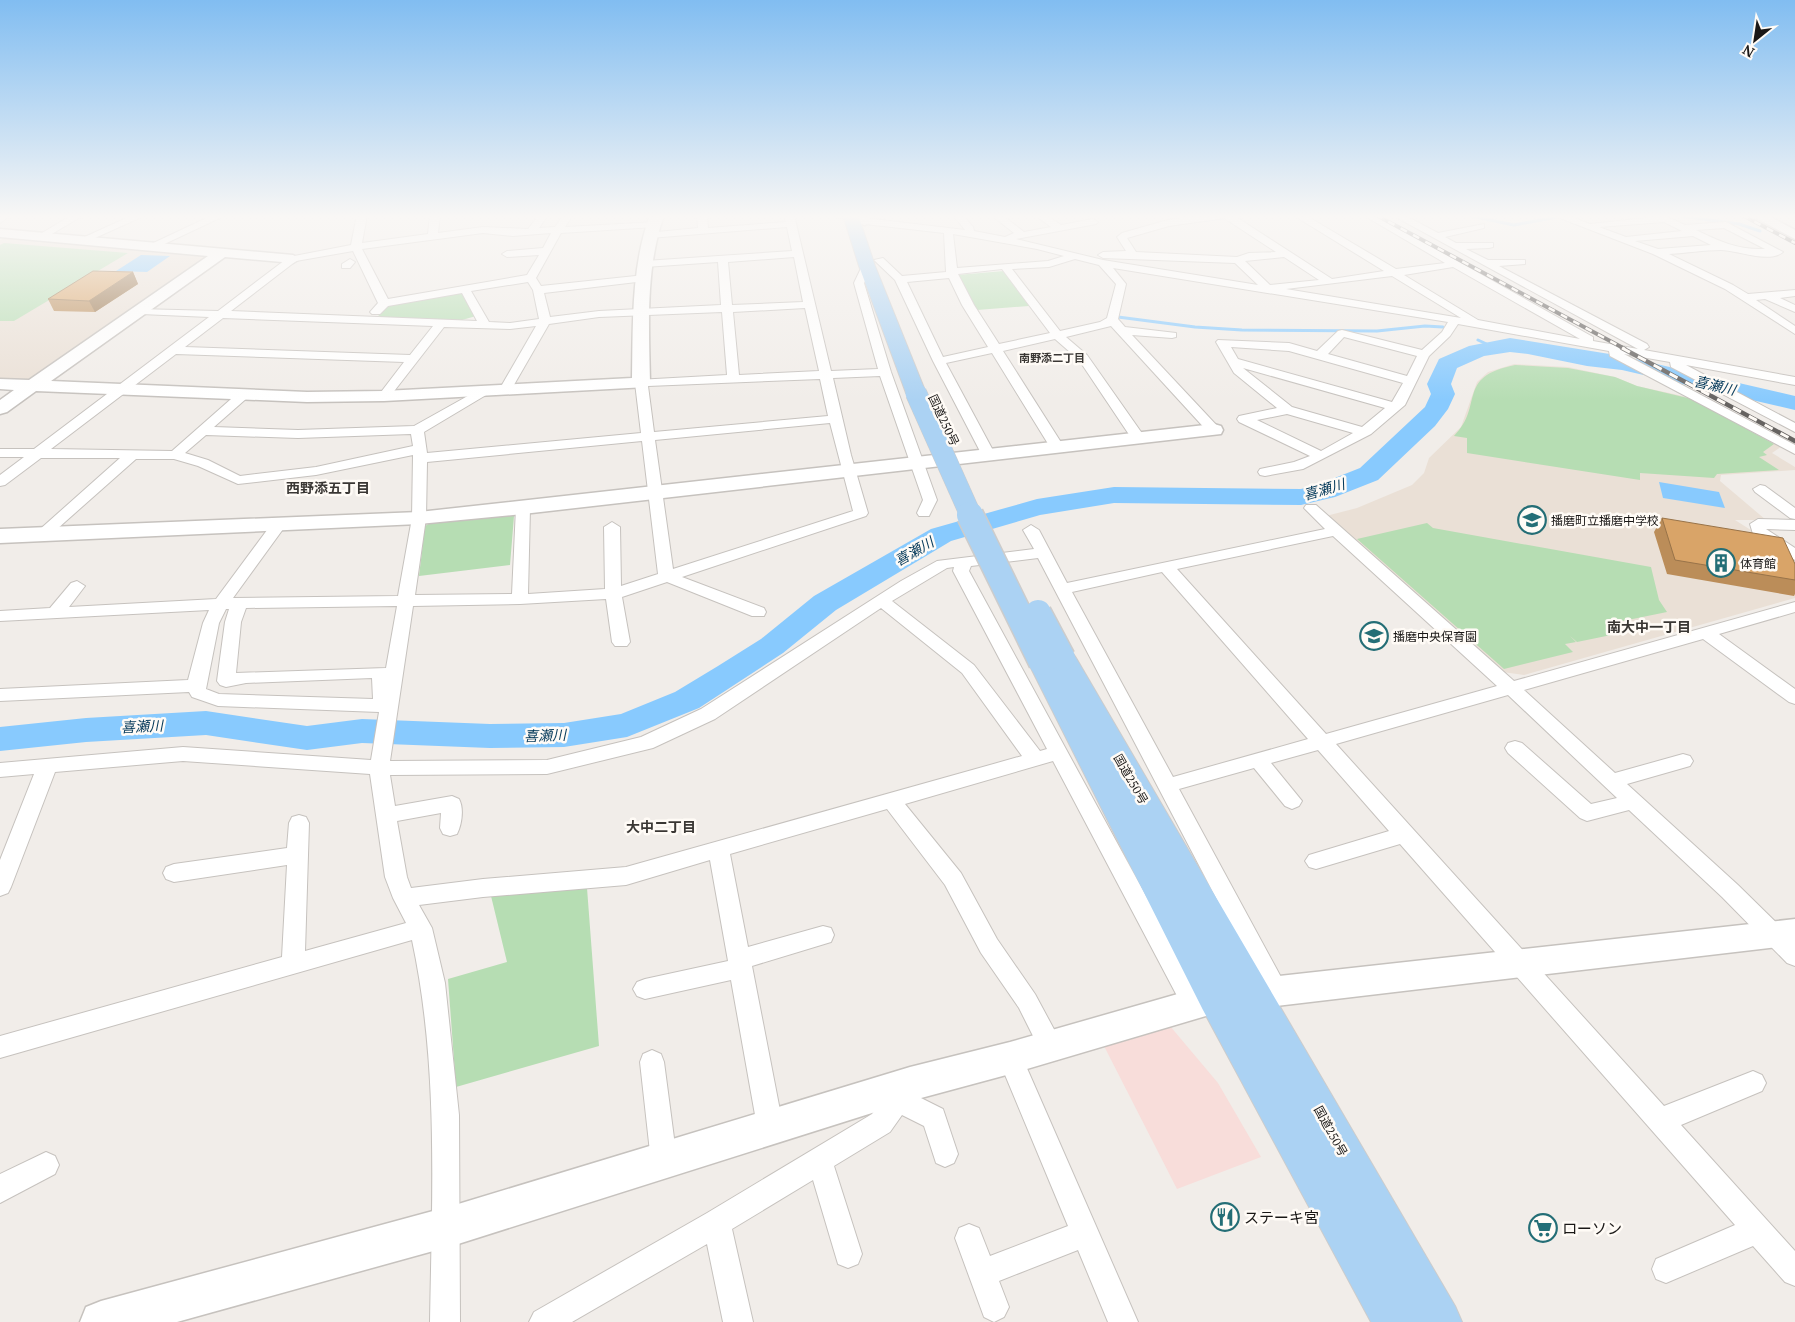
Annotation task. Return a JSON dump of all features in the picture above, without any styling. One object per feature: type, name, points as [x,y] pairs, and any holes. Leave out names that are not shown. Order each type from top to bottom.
[{"type":"highway","name":"国道250号","points":[[878,277],[981,540],[1052,660],[1264,992],[1439,1322]]},
{"type":"highway","name":"国道250号","points":[[1052,660],[1205,1001],[1396,1322]]},
{"type":"street","points":[[0,408],[189,277]]},
{"type":"street","points":[[0,482],[176,350],[270,277]]},
{"type":"street","points":[[371,277],[384,304]]},
{"type":"street","points":[[538,290],[613,277]]},
{"type":"street","points":[[644,277],[641,313],[641,383],[666,576]]},
{"type":"street","points":[[724,277],[733,379]]},
{"type":"street","points":[[0,616],[239,604],[520,599],[613,594],[861,513],[848,470],[827,374],[802,277]]},
{"type":"street","points":[[863,277],[859,283],[885,372],[930,500],[924,513]]},
{"type":"street","points":[[896,277],[900,279],[939,361],[989,456]]},
{"type":"street","points":[[900,279],[924,277]]},
{"type":"street","points":[[953,277],[968,305],[1057,447]]},
{"type":"street","points":[[1014,277],[1058,336],[1083,358],[1139,439]]},
{"type":"street","points":[[939,361],[1104,325],[1112,320],[1121,284],[1115,277]]},
{"type":"street","points":[[1187,277],[1480,324],[1795,381]]},
{"type":"street","points":[[1255,277],[1269,290]]},
{"type":"street","points":[[1322,277],[1330,282]]},
{"type":"street","points":[[1269,290],[1276,287],[1369,277]]},
{"type":"street","points":[[1402,277],[1480,324]]},
{"type":"street","points":[[1479,277],[1618,355],[1795,450]]},
{"type":"street","points":[[1510,277],[1795,428]]},
{"type":"street","points":[[1708,277],[1729,287],[1795,331]]},
{"type":"street","points":[[368,319],[384,304],[464,288],[531,278],[538,290],[545,321],[505,390]]},
{"type":"street","points":[[464,288],[483,319],[482,324]]},
{"type":"street","points":[[1745,298],[1795,293]]},
{"type":"street","points":[[1767,296],[1795,309]]},
{"type":"street","points":[[141,311],[510,326],[598,314],[809,305]]},
{"type":"street","points":[[1112,320],[1214,430]]},
{"type":"street","points":[[1265,472],[1298,466],[1321,456],[1364,432],[1400,402],[1424,354],[1446,334],[1455,320]]},
{"type":"street","points":[[384,396],[441,323]]},
{"type":"street","points":[[1121,330],[1172,335]]},
{"type":"street","points":[[1320,355],[1342,333],[1424,354]]},
{"type":"street","points":[[1364,432],[1287,410],[1238,370],[1222,342],[1263,347],[1289,347],[1410,381]]},
{"type":"street","points":[[176,350],[413,359]]},
{"type":"street","points":[[1233,361],[1394,407]]},
{"type":"street","points":[[0,384],[243,395],[384,396],[885,372]]},
{"type":"street","points":[[203,432],[298,434],[417,430],[482,392]]},
{"type":"street","points":[[175,455],[243,395]]},
{"type":"street","points":[[1287,410],[1244,419],[1321,456]]},
{"type":"street","points":[[0,453],[131,456],[175,455],[203,463],[238,480],[316,471],[420,453],[647,436],[836,419]]},
{"type":"street","points":[[1749,425],[1778,419]]},
{"type":"street","points":[[417,430],[420,453],[419,518],[387,706],[379,768],[396,876],[404,898],[422,928],[433,983],[446,1114],[445,1322]]},
{"type":"street","points":[[0,536],[419,518],[523,508],[1214,430]]},
{"type":"street","points":[[43,534],[131,456]]},
{"type":"street","points":[[1760,489],[1795,515]]},
{"type":"street","points":[[520,599],[523,508]]},
{"type":"street","points":[[1311,508],[1788,941]]},
{"type":"street","points":[[1795,525],[1758,524],[1758,531],[1795,555]]},
{"type":"street","points":[[278,525],[220,605],[212,623],[196,686],[198,693],[212,698],[387,706]]},
{"type":"street","points":[[612,527],[613,594],[621,642]]},
{"type":"street","points":[[1031,530],[1166,786],[1264,992]]},
{"type":"street","points":[[1061,589],[1335,531]]},
{"type":"street","points":[[0,770],[184,754],[379,768],[546,768],[646,743],[708,714],[882,601],[943,564],[1043,553]]},
{"type":"street","points":[[964,563],[961,571],[1058,753],[1205,1001]]},
{"type":"street","points":[[1167,568],[1403,835],[1795,1272]]},
{"type":"street","points":[[666,576],[758,612]]},
{"type":"street","points":[[55,613],[77,586]]},
{"type":"street","points":[[882,601],[968,670],[1035,759]]},
{"type":"street","points":[[212,698],[226,681],[233,622],[239,604]]},
{"type":"street","points":[[1166,786],[1795,607]]},
{"type":"street","points":[[1706,633],[1795,698]]},
{"type":"street","points":[[226,681],[246,677],[381,672],[380,690],[387,706]]},
{"type":"street","points":[[0,695],[196,686]]},
{"type":"street","points":[[1515,748],[1526,769],[1586,813],[1633,801]]},
{"type":"street","points":[[404,898],[483,888],[626,876],[1058,753]]},
{"type":"street","points":[[1258,760],[1292,801]]},
{"type":"street","points":[[1612,781],[1682,761]]},
{"type":"street","points":[[0,887],[47,767]]},
{"type":"street","points":[[891,800],[953,878],[989,946],[1027,1001],[1051,1046]]},
{"type":"street","points":[[386,814],[452,804],[450,828]]},
{"type":"street","points":[[293,965],[299,823]]},
{"type":"street","points":[[1316,861],[1403,835]]},
{"type":"street","points":[[719,850],[770,1126]]},
{"type":"street","points":[[174,873],[298,855]]},
{"type":"street","points":[[0,1047],[422,928]]},
{"type":"street","points":[[645,989],[740,964],[823,935]]},
{"type":"street","points":[[101,1322],[446,1228],[664,1161],[770,1126],[904,1092],[1010,1058],[1205,1001],[1264,992],[1519,964],[1788,941]]},
{"type":"street","points":[[1010,1058],[1123,1322]]},
{"type":"street","points":[[652,1062],[664,1161]]},
{"type":"street","points":[[1659,1121],[1753,1083]]},
{"type":"street","points":[[904,1092],[934,1118],[945,1154]]},
{"type":"street","points":[[544,1322],[717,1223],[881,1123],[904,1092]]},
{"type":"street","points":[[817,1161],[824,1176],[848,1254]]},
{"type":"street","points":[[0,1189],[46,1165]]},
{"type":"street","points":[[717,1223],[738,1322]]},
{"type":"street","points":[[1666,1269],[1757,1230]]},
{"type":"street","points":[[982,1273],[1084,1234]]},
{"type":"street","points":[[969,1238],[994,1307]]},
{"type":"shaded area","points":[[0,277],[184,277],[31,381],[0,380]]},
{"type":"shaded area","name":"播磨町立播磨中学校","points":[[1514,364],[1568,367],[1615,377],[1637,386],[1692,398],[1782,446],[1772,453],[1795,467],[1795,470],[1721,475],[1720,481],[1766,520],[1735,520],[1795,558],[1795,598],[1524,675],[1503,672],[1326,516],[1357,508],[1412,485],[1424,473],[1429,458],[1461,427],[1477,382],[1488,372]]},
{"type":"shaded area","points":[[1170,1026],[1218,1083],[1261,1157],[1177,1189],[1104,1046]]},
{"type":"green space","points":[[0,277],[88,277],[14,321],[0,321]]},
{"type":"green space","points":[[958,277],[1008,277],[1029,306],[977,310]]},
{"type":"green space","points":[[456,292],[463,294],[476,316],[462,320],[381,317],[378,315],[385,306]]},
{"type":"green space","points":[[1515,365],[1568,368],[1615,377],[1637,386],[1692,399],[1774,444],[1763,452],[1767,455],[1759,457],[1779,470],[1717,474],[1714,478],[1640,473],[1640,480],[1467,453],[1467,438],[1454,436],[1463,425],[1478,385],[1485,377],[1496,370]]},
{"type":"green space","points":[[509,514],[514,516],[510,565],[419,576],[425,526],[432,522]]},
{"type":"green space","points":[[1427,523],[1433,528],[1651,567],[1659,600],[1667,612],[1613,623],[1621,633],[1577,642],[1570,636],[1576,642],[1565,644],[1573,652],[1504,669],[1357,539]]},
{"type":"green space","points":[[587,888],[599,1046],[456,1087],[448,979],[507,962],[491,896]]},
{"type":"water","points":[[1659,482],[1719,492],[1725,508],[1663,498]]},
{"type":"building","points":[[84,277],[126,277],[89,301],[48,299]]},
{"type":"building","points":[[1662,518],[1783,538],[1795,564],[1795,580],[1675,560]]},
{"type":"waterway","points":[[1118,317],[1195,327],[1242,330],[1377,331],[1425,326],[1443,327]]},
{"type":"waterway","points":[[1478,340],[1493,347]]},
{"type":"waterway","name":"喜瀬川","points":[[0,739],[86,730],[206,723],[307,738],[362,731],[490,736],[564,735],[627,725],[687,700],[730,674],[772,646],[825,603],[941,535],[1037,507],[1114,495],[1301,497],[1326,491],[1369,474],[1426,421],[1436,409],[1443,394],[1439,384],[1447,364],[1467,357],[1477,351],[1510,345],[1528,347],[1587,359],[1622,363],[1795,403]]},
{"type":"railway","points":[[1491,277],[1625,349]]},
{"type":"railway","points":[[1622,348],[1795,441]]},
{"type":"place","name":"播磨町立播磨中学校","points":[[1532,520]]},
{"type":"place","name":"体育館","points":[[1721,563]]},
{"type":"place","name":"播磨中央保育園","points":[[1374,636]]},
{"type":"place","name":"ステーキ宮","points":[[1225,1217]]},
{"type":"place","name":"ローソン","points":[[1543,1228]]},
{"type":"district","name":"南野添二丁目","points":[[1052,358]]},
{"type":"district","name":"西野添五丁目","points":[[328,487]]},
{"type":"district","name":"南大中一丁目","points":[[1649,626]]},
{"type":"district","name":"大中二丁目","points":[[661,826]]}]
